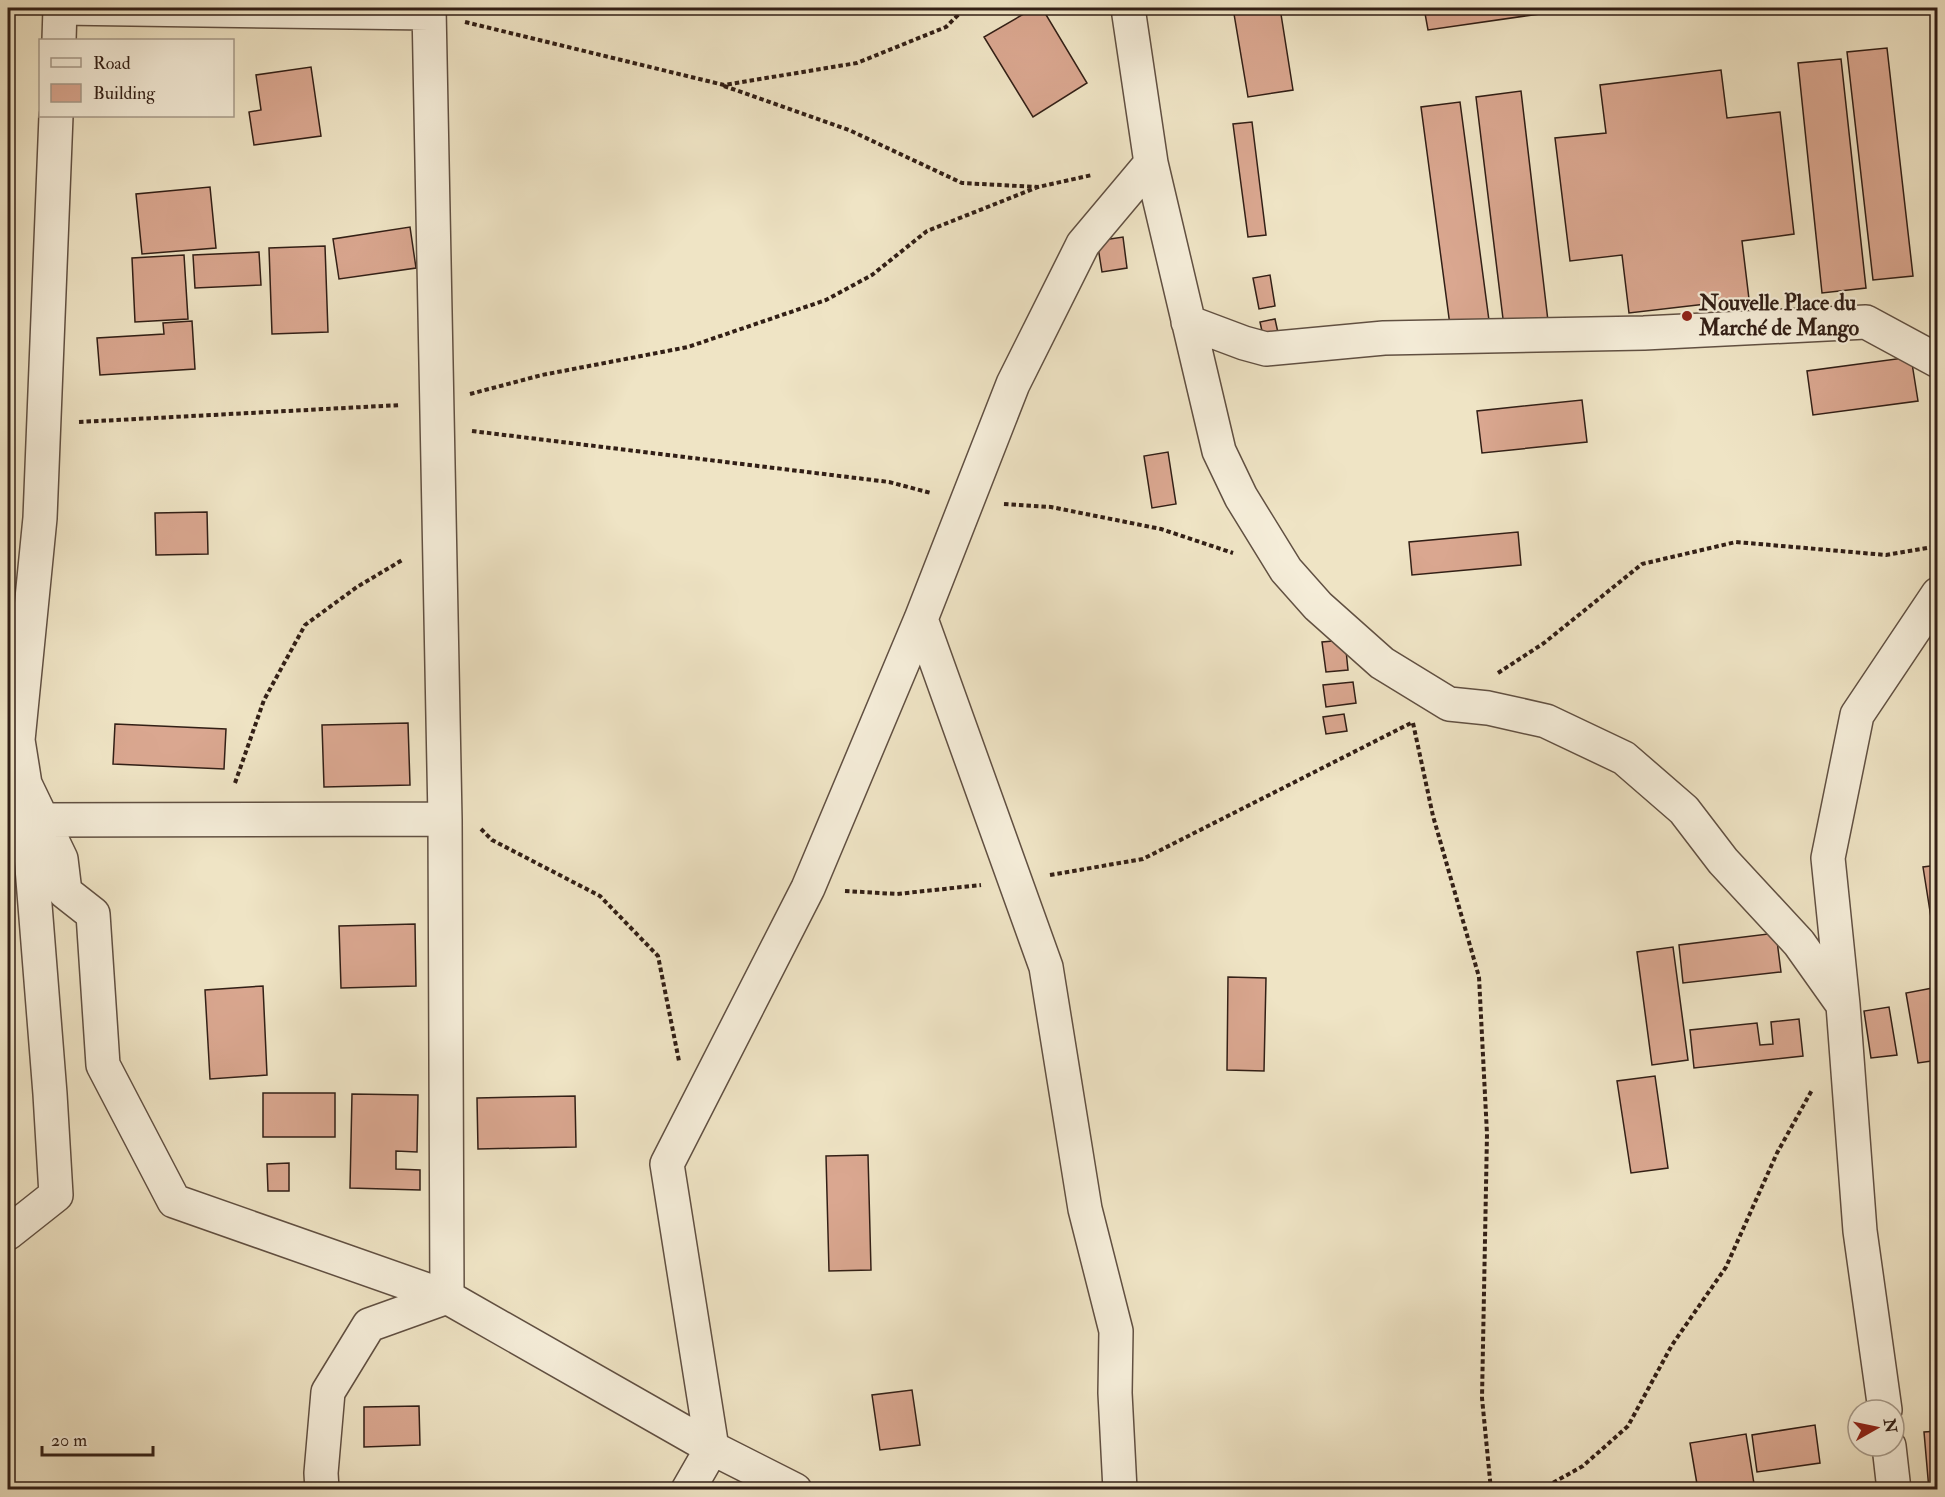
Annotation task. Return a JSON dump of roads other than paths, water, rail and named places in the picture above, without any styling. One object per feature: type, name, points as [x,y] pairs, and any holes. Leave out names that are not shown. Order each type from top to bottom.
[{"type":"street","points":[[59,39],[60,8],[429,10],[439,415],[445,808],[447,1297]]},
{"type":"street","points":[[1132,10],[1151,163],[1219,450],[1240,497],[1286,570],[1318,606],[1382,663],[1449,704],[1488,708],[1546,721],[1624,758],[1684,810],[1723,861],[1798,944],[1843,1005]]},
{"type":"street","points":[[8,1233],[56,1195],[25,784],[13,736],[40,518],[56,117]]},
{"type":"street","points":[[688,1490],[712,1448],[667,1164],[808,888],[921,619],[1013,384],[1083,244],[1151,163]]},
{"type":"street","points":[[1188,322],[1244,343],[1266,348],[1384,338],[1644,333],[1866,322],[1938,361]]},
{"type":"street","points":[[1883,1398],[1860,1231],[1843,1005],[1828,858],[1857,715],[1938,594]]},
{"type":"street","points":[[921,619],[1046,967],[1085,1209],[1116,1330],[1115,1402],[1120,1490]]},
{"type":"street","points":[[25,784],[61,859],[65,892],[93,914],[103,1065],[174,1202],[447,1297],[712,1448],[795,1490]]},
{"type":"street","points":[[41,820],[222,819],[445,808]]},
{"type":"street","points":[[322,1490],[321,1473],[328,1392],[369,1325],[447,1297]]},
{"type":"street","points":[[1890,1458],[1894,1490]]},
{"type":"place","name":"Nouvelle Place du Marché de Mango","points":[[1687,316]]}]
